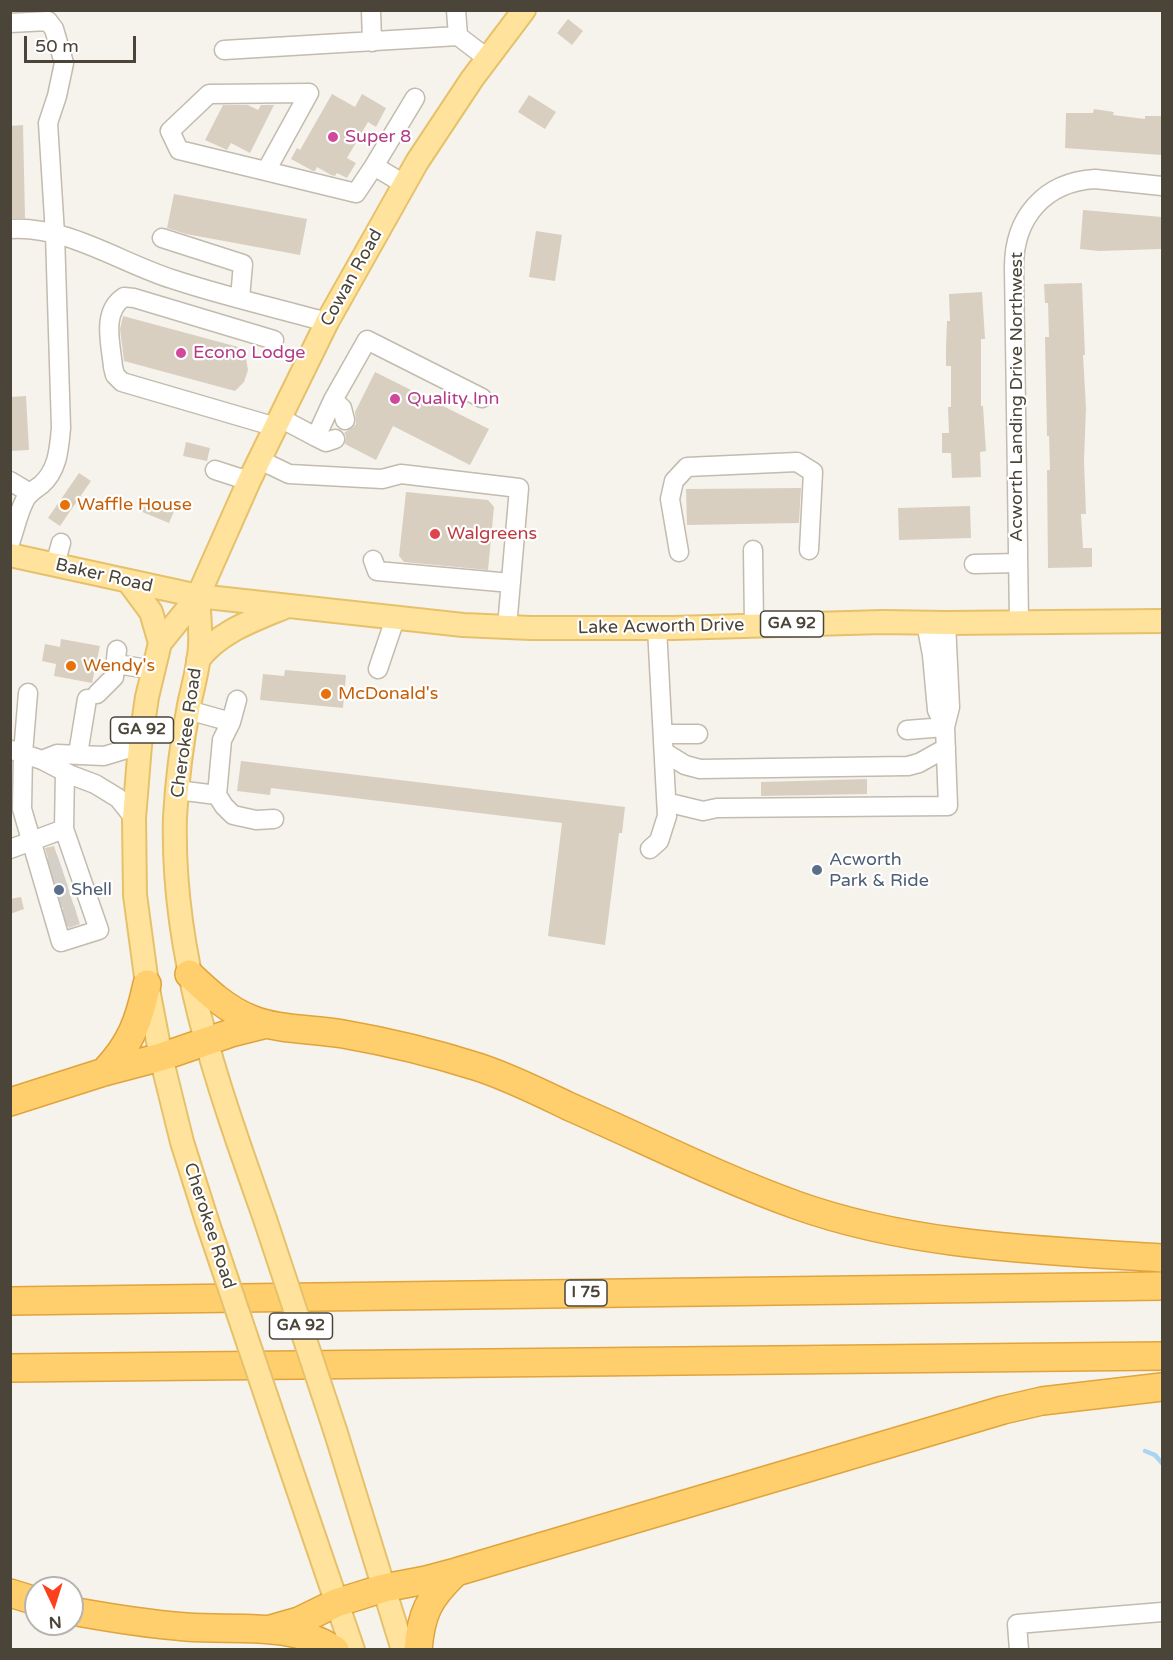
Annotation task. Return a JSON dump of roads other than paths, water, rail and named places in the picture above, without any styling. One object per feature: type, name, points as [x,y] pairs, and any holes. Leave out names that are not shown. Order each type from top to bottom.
[{"type":"highway","points":[[189,974],[222,1003],[253,1020],[387,1043],[482,1068],[728,1178],[795,1205],[863,1225],[903,1234],[975,1245],[1162,1258]]},
{"type":"highway","points":[[104,1072],[131,1038],[147,984]]},
{"type":"highway","points":[[10,1102],[267,1024]]},
{"type":"highway","name":"I 75","points":[[10,1301],[1162,1286]]},
{"type":"highway","points":[[10,1368],[1162,1356]]},
{"type":"highway","points":[[271,1629],[299,1621],[336,1603],[384,1588],[456,1572],[1003,1410],[1052,1399],[1162,1387]]},
{"type":"highway","points":[[418,1650],[420,1627],[430,1601],[438,1589],[456,1572]]},
{"type":"highway","points":[[84,1613],[129,1622],[169,1626],[271,1629],[310,1637],[335,1650]]},
{"type":"main road","name":"Cowan Road","points":[[198,596],[249,481],[327,322],[404,183],[487,58],[524,10]]},
{"type":"main road","name":"Baker Road","points":[[10,555],[198,596]]},
{"type":"main road","points":[[128,581],[151,612],[160,643]]},
{"type":"main road","name":"Lake Acworth Drive","points":[[198,596],[395,618],[507,627],[657,628],[883,622],[1162,621]]},
{"type":"main road","name":"Cherokee Road","points":[[198,596],[160,643],[140,745],[134,818],[135,896],[147,984],[161,1057],[182,1142],[353,1650]]},
{"type":"main road","name":"Cherokee Road","points":[[198,596],[200,646],[177,790],[175,842],[178,903],[189,974],[205,1041],[229,1118],[336,1433],[403,1650]]},
{"type":"main road","points":[[198,660],[213,644],[238,628],[287,606]]},
{"type":"street","points":[[371,10],[372,42]]},
{"type":"street","points":[[456,10],[458,36]]},
{"type":"street","points":[[10,543],[24,500],[42,484],[54,469],[59,451],[61,428],[55,234],[48,123],[64,63],[54,29],[48,21],[20,19]]},
{"type":"street","points":[[224,50],[458,36],[487,58]]},
{"type":"street","points":[[266,171],[309,93],[209,94],[170,131],[179,150],[356,193],[415,98]]},
{"type":"street","points":[[374,166],[404,183]]},
{"type":"street","name":"Acworth Landing Drive Northwest","points":[[1018,622],[1014,267],[1016,236],[1026,217],[1039,202],[1053,190],[1074,182],[1104,180],[1162,186]]},
{"type":"street","points":[[10,229],[55,234],[111,253],[170,279],[327,322]]},
{"type":"street","points":[[162,238],[243,264],[247,300],[243,331]]},
{"type":"street","points":[[274,340],[124,297],[118,301],[110,316],[115,375],[122,382],[278,423],[326,442],[335,439]]},
{"type":"street","points":[[316,437],[333,400],[367,340],[482,398]]},
{"type":"street","points":[[333,400],[342,408],[345,420]]},
{"type":"street","points":[[260,460],[289,474],[382,479],[401,474],[519,488],[507,627]]},
{"type":"street","points":[[678,549],[670,500],[674,480],[687,467],[797,462],[813,472],[809,550]]},
{"type":"street","points":[[215,470],[249,481]]},
{"type":"street","points":[[10,481],[30,493]]},
{"type":"street","points":[[55,565],[61,543]]},
{"type":"street","points":[[753,550],[754,625]]},
{"type":"street","points":[[373,560],[377,572],[511,584]]},
{"type":"street","points":[[974,564],[1018,563]]},
{"type":"street","points":[[378,669],[395,618]]},
{"type":"street","points":[[667,805],[674,804],[703,812],[717,808],[948,806],[945,727],[937,710],[932,655],[936,623]]},
{"type":"street","points":[[650,849],[659,841],[667,816],[657,628]]},
{"type":"street","points":[[78,754],[92,697],[114,677],[117,657],[153,670]]},
{"type":"street","points":[[28,693],[17,751],[16,811],[32,841],[59,881],[71,916],[59,881],[64,830],[65,772]]},
{"type":"street","points":[[237,700],[231,722],[222,740],[217,795],[233,815],[256,820],[274,819]]},
{"type":"street","points":[[188,710],[231,722]]},
{"type":"street","points":[[907,730],[945,727]]},
{"type":"street","points":[[664,743],[698,734]]},
{"type":"street","points":[[664,743],[685,765],[700,769],[908,766],[919,763],[946,748]]},
{"type":"street","points":[[42,760],[57,754],[104,756],[140,745]]},
{"type":"street","points":[[17,751],[84,778],[107,790],[118,798],[134,818]]},
{"type":"street","points":[[177,790],[217,795]]},
{"type":"street","points":[[10,849],[64,830]]},
{"type":"street","points":[[1019,1650],[1017,1624],[1162,1612]]},
{"type":"waterway","points":[[1145,1451],[1155,1455],[1162,1463]]},
{"type":"tunnel","points":[[43,869],[60,863]]},
{"type":"tunnel","points":[[48,884],[65,878]]},
{"type":"tunnel","points":[[53,901],[70,896]]},
{"type":"tunnel","points":[[59,919],[77,915]]},
{"type":"place","name":"Super 8","points":[[333,137]]},
{"type":"place","name":"Econo Lodge","points":[[181,353]]},
{"type":"place","name":"Quality Inn","points":[[395,399]]},
{"type":"place","name":"Waffle House","points":[[65,505]]},
{"type":"place","name":"Walgreens","points":[[435,534]]},
{"type":"place","name":"Wendy's","points":[[71,666]]},
{"type":"place","name":"McDonald's","points":[[326,694]]},
{"type":"place","name":"Acworth Park & Ride","points":[[817,870]]},
{"type":"place","name":"Shell","points":[[59,890]]}]
